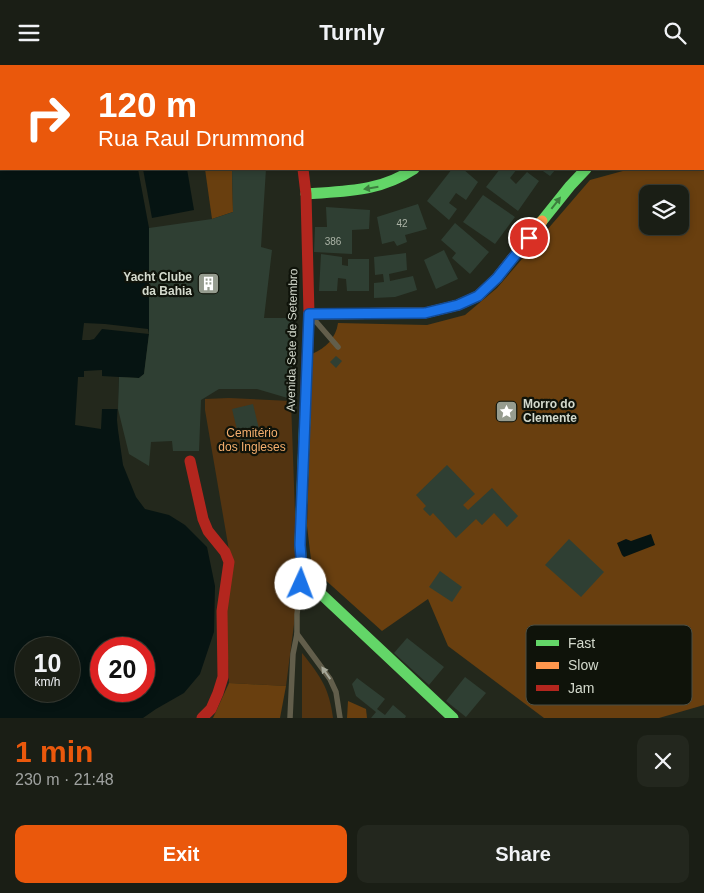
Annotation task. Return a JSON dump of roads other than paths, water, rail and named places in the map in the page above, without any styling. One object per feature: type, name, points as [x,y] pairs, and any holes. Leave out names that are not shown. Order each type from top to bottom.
[{"type":"street","name":"Avenida Sete de Setembro","points":[[302,570],[300,545],[309,314],[306,194],[303,170]]},
{"type":"street","points":[[306,194],[368,189],[385,185],[404,177],[413,170]]},
{"type":"street","points":[[309,314],[425,313],[458,305],[478,296],[507,267],[570,186],[585,170]]},
{"type":"street","points":[[190,461],[203,519],[208,531],[225,552],[229,562],[222,611],[223,677],[211,709],[202,718]]},
{"type":"street","points":[[302,570],[320,593],[453,718]]},
{"type":"lane","points":[[309,314],[338,347]]},
{"type":"lane","points":[[290,718],[293,654],[297,634],[297,613],[302,570]]},
{"type":"lane","points":[[297,634],[330,679],[336,692],[340,718]]},
{"type":"place","name":"Yacht Clube da Bahia","points":[[208,284]]},
{"type":"place","name":"Morro do Clemente","points":[[507,411]]},
{"type":"park label","name":"Cemitério dos Ingleses","points":[[252,440]]}]
